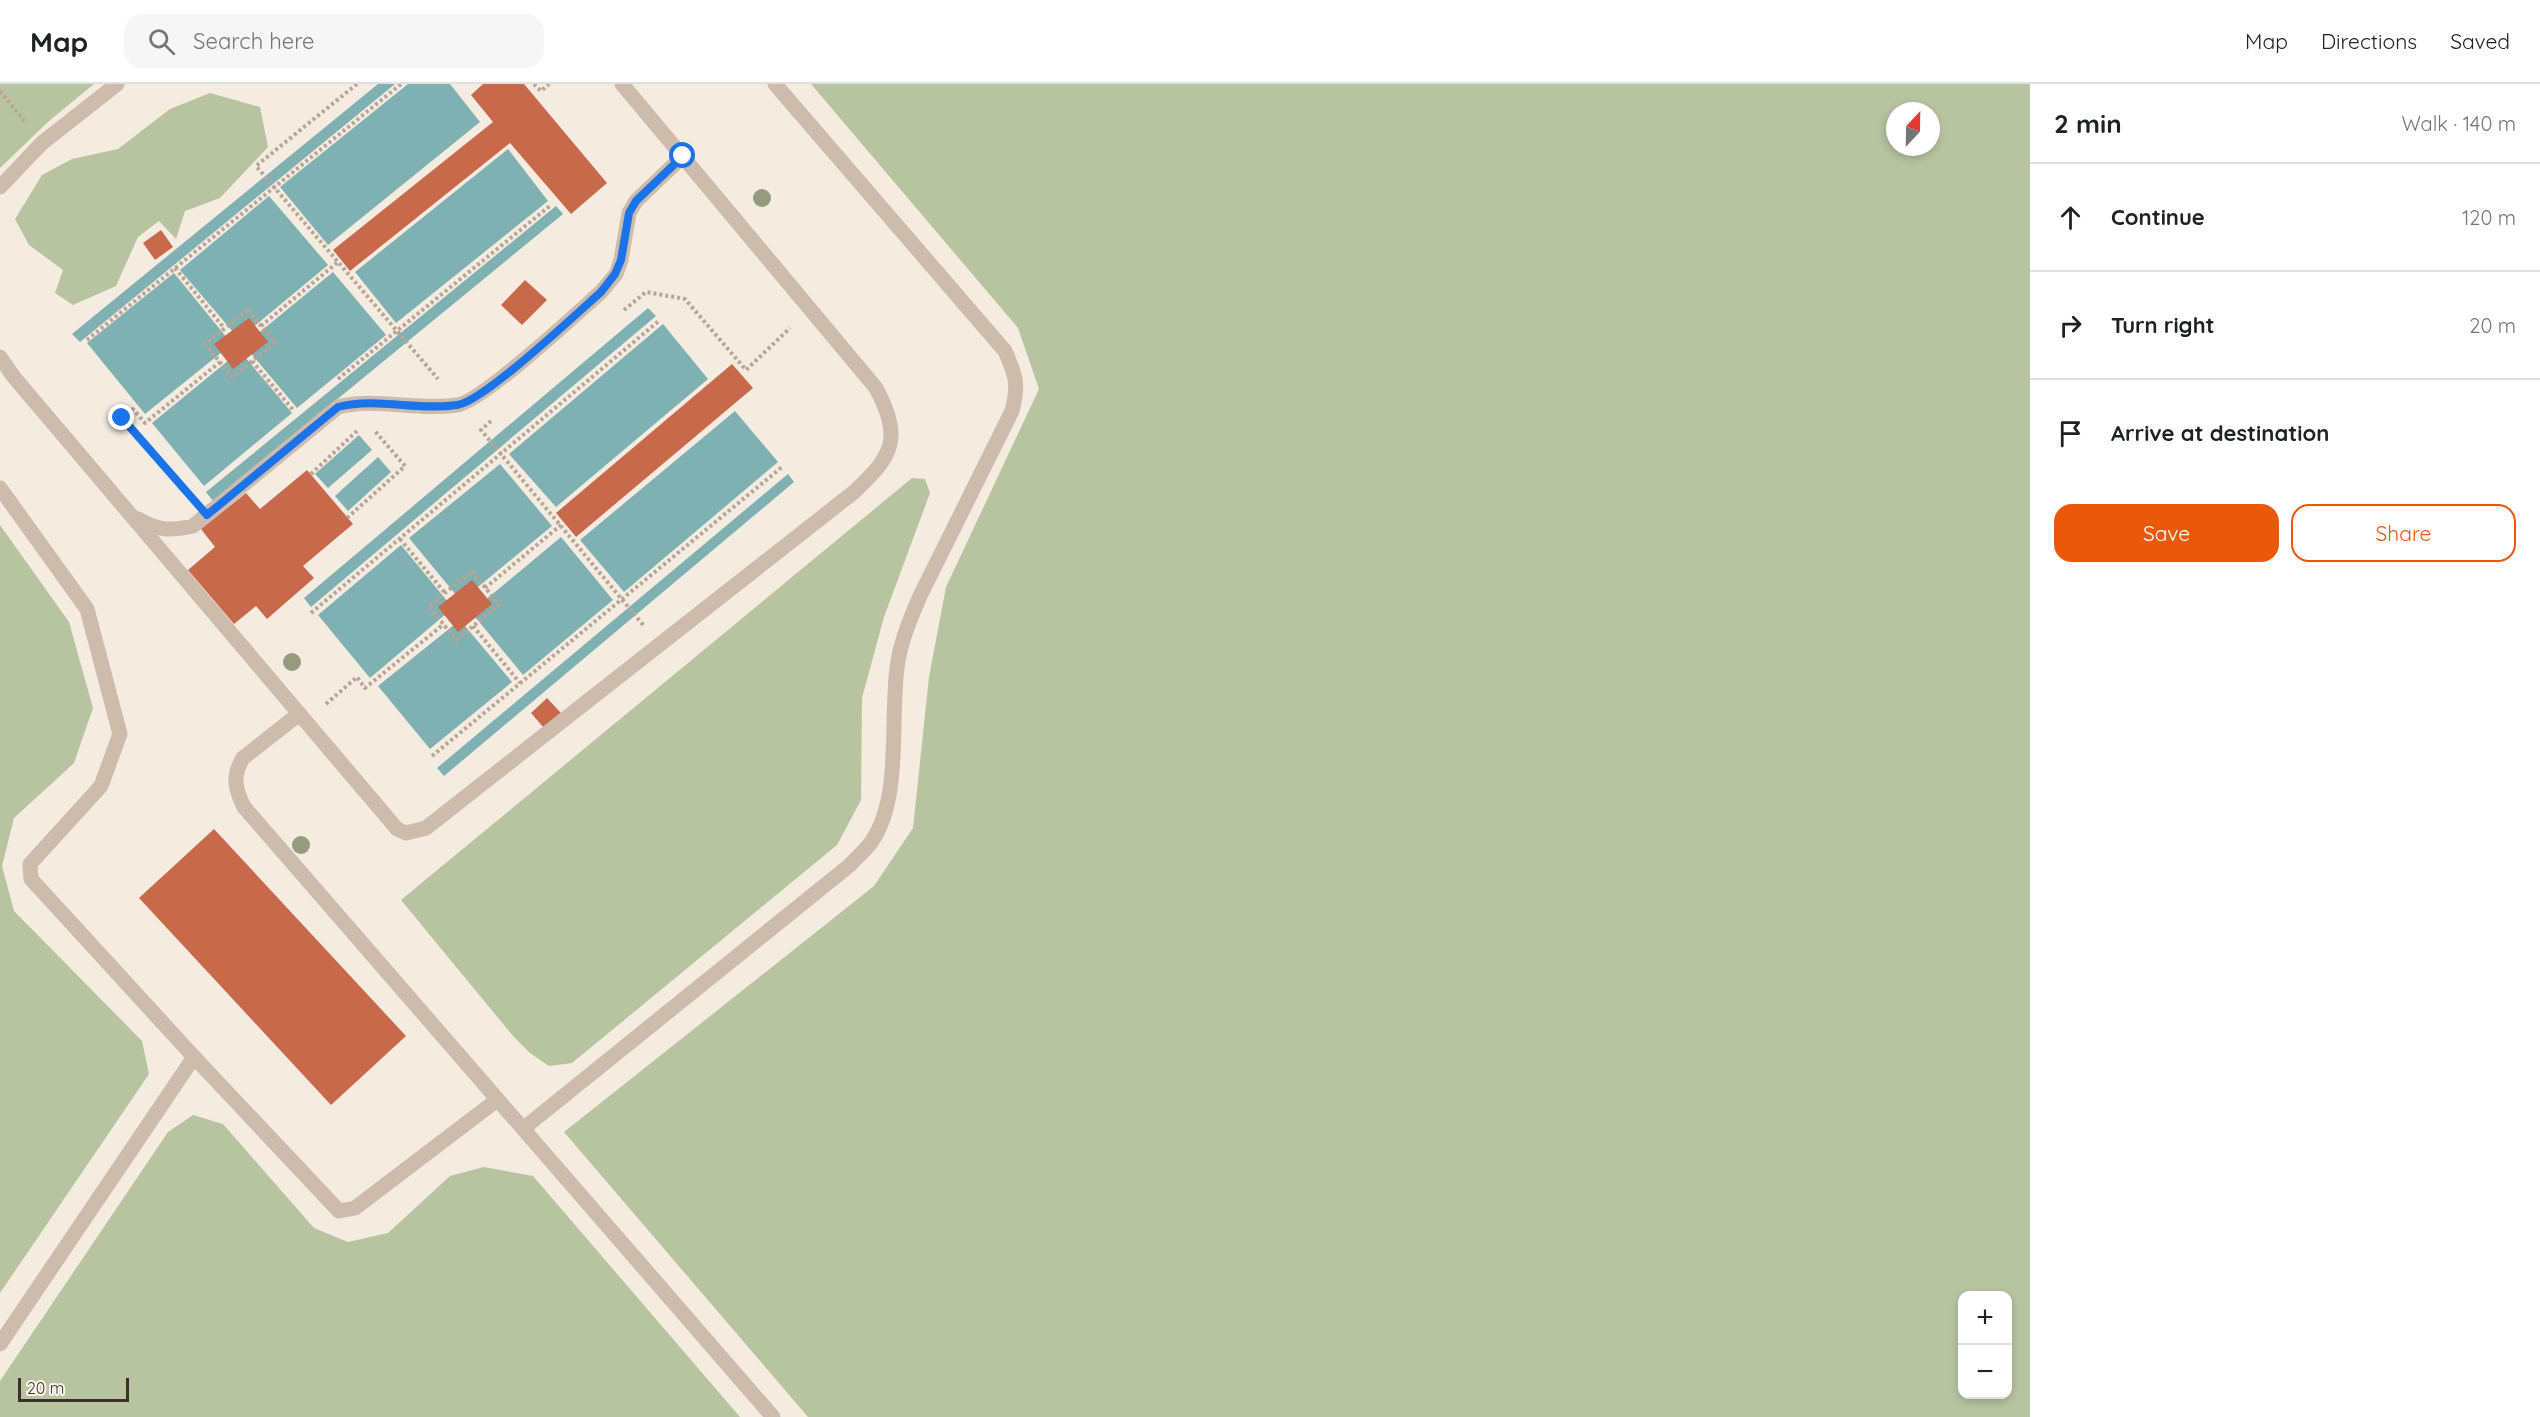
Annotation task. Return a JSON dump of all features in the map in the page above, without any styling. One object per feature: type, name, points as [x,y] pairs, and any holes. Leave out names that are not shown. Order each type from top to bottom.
[{"type":"lane","points":[[0,187],[42,143],[117,84]]},
{"type":"lane","points":[[0,357],[12,376],[397,829],[406,833],[426,828],[854,492],[878,470],[889,452],[892,435],[886,408],[861,368],[622,84]]},
{"type":"lane","points":[[524,1128],[850,865],[873,840],[885,810],[891,776],[898,662],[908,624],[1012,411],[1017,389],[1013,368],[1005,351],[776,84]]},
{"type":"lane","points":[[130,515],[153,527],[171,531],[193,526],[338,407],[358,402],[429,408],[460,405],[484,392],[601,292],[615,274],[621,260],[629,213],[636,201],[683,156]]},
{"type":"lane","points":[[0,488],[87,609],[120,734],[101,786],[30,864],[31,879],[194,1058],[339,1211],[355,1208],[497,1100]]},
{"type":"lane","points":[[302,718],[243,758],[237,768],[236,790],[244,807],[772,1417]]},
{"type":"lane","points":[[0,1344],[194,1058]]},
{"type":"path","points":[[357,84],[256,166],[460,405]]},
{"type":"path","points":[[87,340],[401,84]]},
{"type":"path","points":[[534,84],[541,91],[549,84]]},
{"type":"path","points":[[0,91],[42,143]]},
{"type":"path","points":[[333,383],[550,205]]},
{"type":"path","points":[[261,326],[338,262]]},
{"type":"path","points":[[175,268],[225,328]]},
{"type":"path","points":[[618,315],[646,292],[685,299],[746,370],[810,308]]},
{"type":"path","points":[[248,310],[261,326],[275,343],[232,377],[205,344],[248,310]]},
{"type":"path","points":[[311,613],[660,320]]},
{"type":"path","points":[[252,361],[296,414]]},
{"type":"path","points":[[207,515],[122,418],[133,409],[145,423],[220,362]]},
{"type":"path","points":[[347,518],[405,466],[350,404]]},
{"type":"path","points":[[499,414],[481,430],[636,616]]},
{"type":"path","points":[[311,474],[356,432]]},
{"type":"path","points":[[432,756],[782,467]]},
{"type":"path","points":[[485,588],[561,525]]},
{"type":"path","points":[[400,539],[446,593]]},
{"type":"path","points":[[472,572],[485,588],[499,605],[456,640],[429,606],[472,572]]},
{"type":"path","points":[[302,718],[357,677],[365,688],[444,624]]},
{"type":"path","points":[[473,626],[520,683]]},
{"type":"green space","points":[[0,84],[94,84],[49,121],[0,168]]},
{"type":"green space","points":[[811,84],[2030,84],[2030,1417],[808,1417],[564,1132],[874,886],[913,828],[929,677],[946,587],[1039,389],[1018,328]]},
{"type":"green space","points":[[210,93],[260,107],[268,147],[220,198],[185,211],[176,239],[159,221],[138,237],[116,286],[73,305],[55,293],[63,270],[29,245],[15,219],[42,175],[72,159],[118,149],[170,109]]},
{"type":"green space","points":[[912,478],[925,479],[930,493],[884,617],[862,698],[861,800],[837,845],[572,1063],[549,1066],[530,1053],[513,1036],[401,900]]},
{"type":"green space","points":[[0,525],[69,622],[93,708],[74,763],[14,818],[2,866],[14,911],[142,1041],[149,1074],[0,1293]]},
{"type":"green space","points":[[193,1115],[223,1124],[314,1228],[348,1242],[388,1233],[450,1176],[484,1167],[533,1176],[740,1417],[0,1417],[0,1381],[168,1132]]},
{"type":"water","points":[[378,84],[395,84],[80,342],[72,334]]},
{"type":"water","points":[[408,84],[450,84],[480,122],[328,245],[280,187]]},
{"type":"water","points":[[508,149],[548,201],[396,323],[355,272]]},
{"type":"water","points":[[269,196],[328,265],[239,339],[180,270]]},
{"type":"water","points":[[556,206],[563,214],[213,501],[206,492]]},
{"type":"water","points":[[333,272],[386,335],[297,408],[244,345]]},
{"type":"water","points":[[174,273],[232,344],[145,414],[87,343]]},
{"type":"water","points":[[648,308],[656,316],[311,607],[304,598]]},
{"type":"water","points":[[663,324],[708,379],[556,507],[509,454]]},
{"type":"water","points":[[240,351],[292,413],[204,486],[152,423]]},
{"type":"water","points":[[735,411],[778,462],[624,592],[580,540]]},
{"type":"water","points":[[359,435],[372,450],[328,488],[315,474]]},
{"type":"water","points":[[378,457],[391,472],[348,511],[335,496]]},
{"type":"water","points":[[500,464],[552,526],[461,601],[409,538]]},
{"type":"water","points":[[788,474],[794,482],[444,776],[437,768]]},
{"type":"water","points":[[561,537],[613,600],[523,675],[471,612]]},
{"type":"water","points":[[401,545],[453,608],[370,678],[318,615]]},
{"type":"water","points":[[460,620],[512,682],[430,749],[378,686]]},
{"type":"building","points":[[483,84],[524,84],[607,183],[571,214],[510,143],[350,271],[333,250],[493,122],[471,95]]},
{"type":"building","points":[[161,230],[173,247],[155,260],[143,243]]},
{"type":"building","points":[[525,280],[547,300],[522,325],[501,305]]},
{"type":"building","points":[[249,318],[268,342],[233,369],[214,344]]},
{"type":"building","points":[[732,364],[753,388],[576,537],[556,513]]},
{"type":"building","points":[[307,470],[353,524],[303,566],[314,578],[267,619],[256,606],[234,624],[188,570],[215,547],[201,529],[246,493],[260,509]]},
{"type":"building","points":[[472,580],[492,604],[458,632],[438,607]]},
{"type":"building","points":[[547,698],[561,713],[544,728],[531,713]]},
{"type":"building","points":[[214,829],[406,1036],[331,1105],[139,898]]},
{"type":"route","points":[[122,418],[207,515],[338,407],[358,402],[429,408],[460,405],[484,392],[601,292],[615,274],[621,260],[629,213],[636,201],[683,156]]}]
